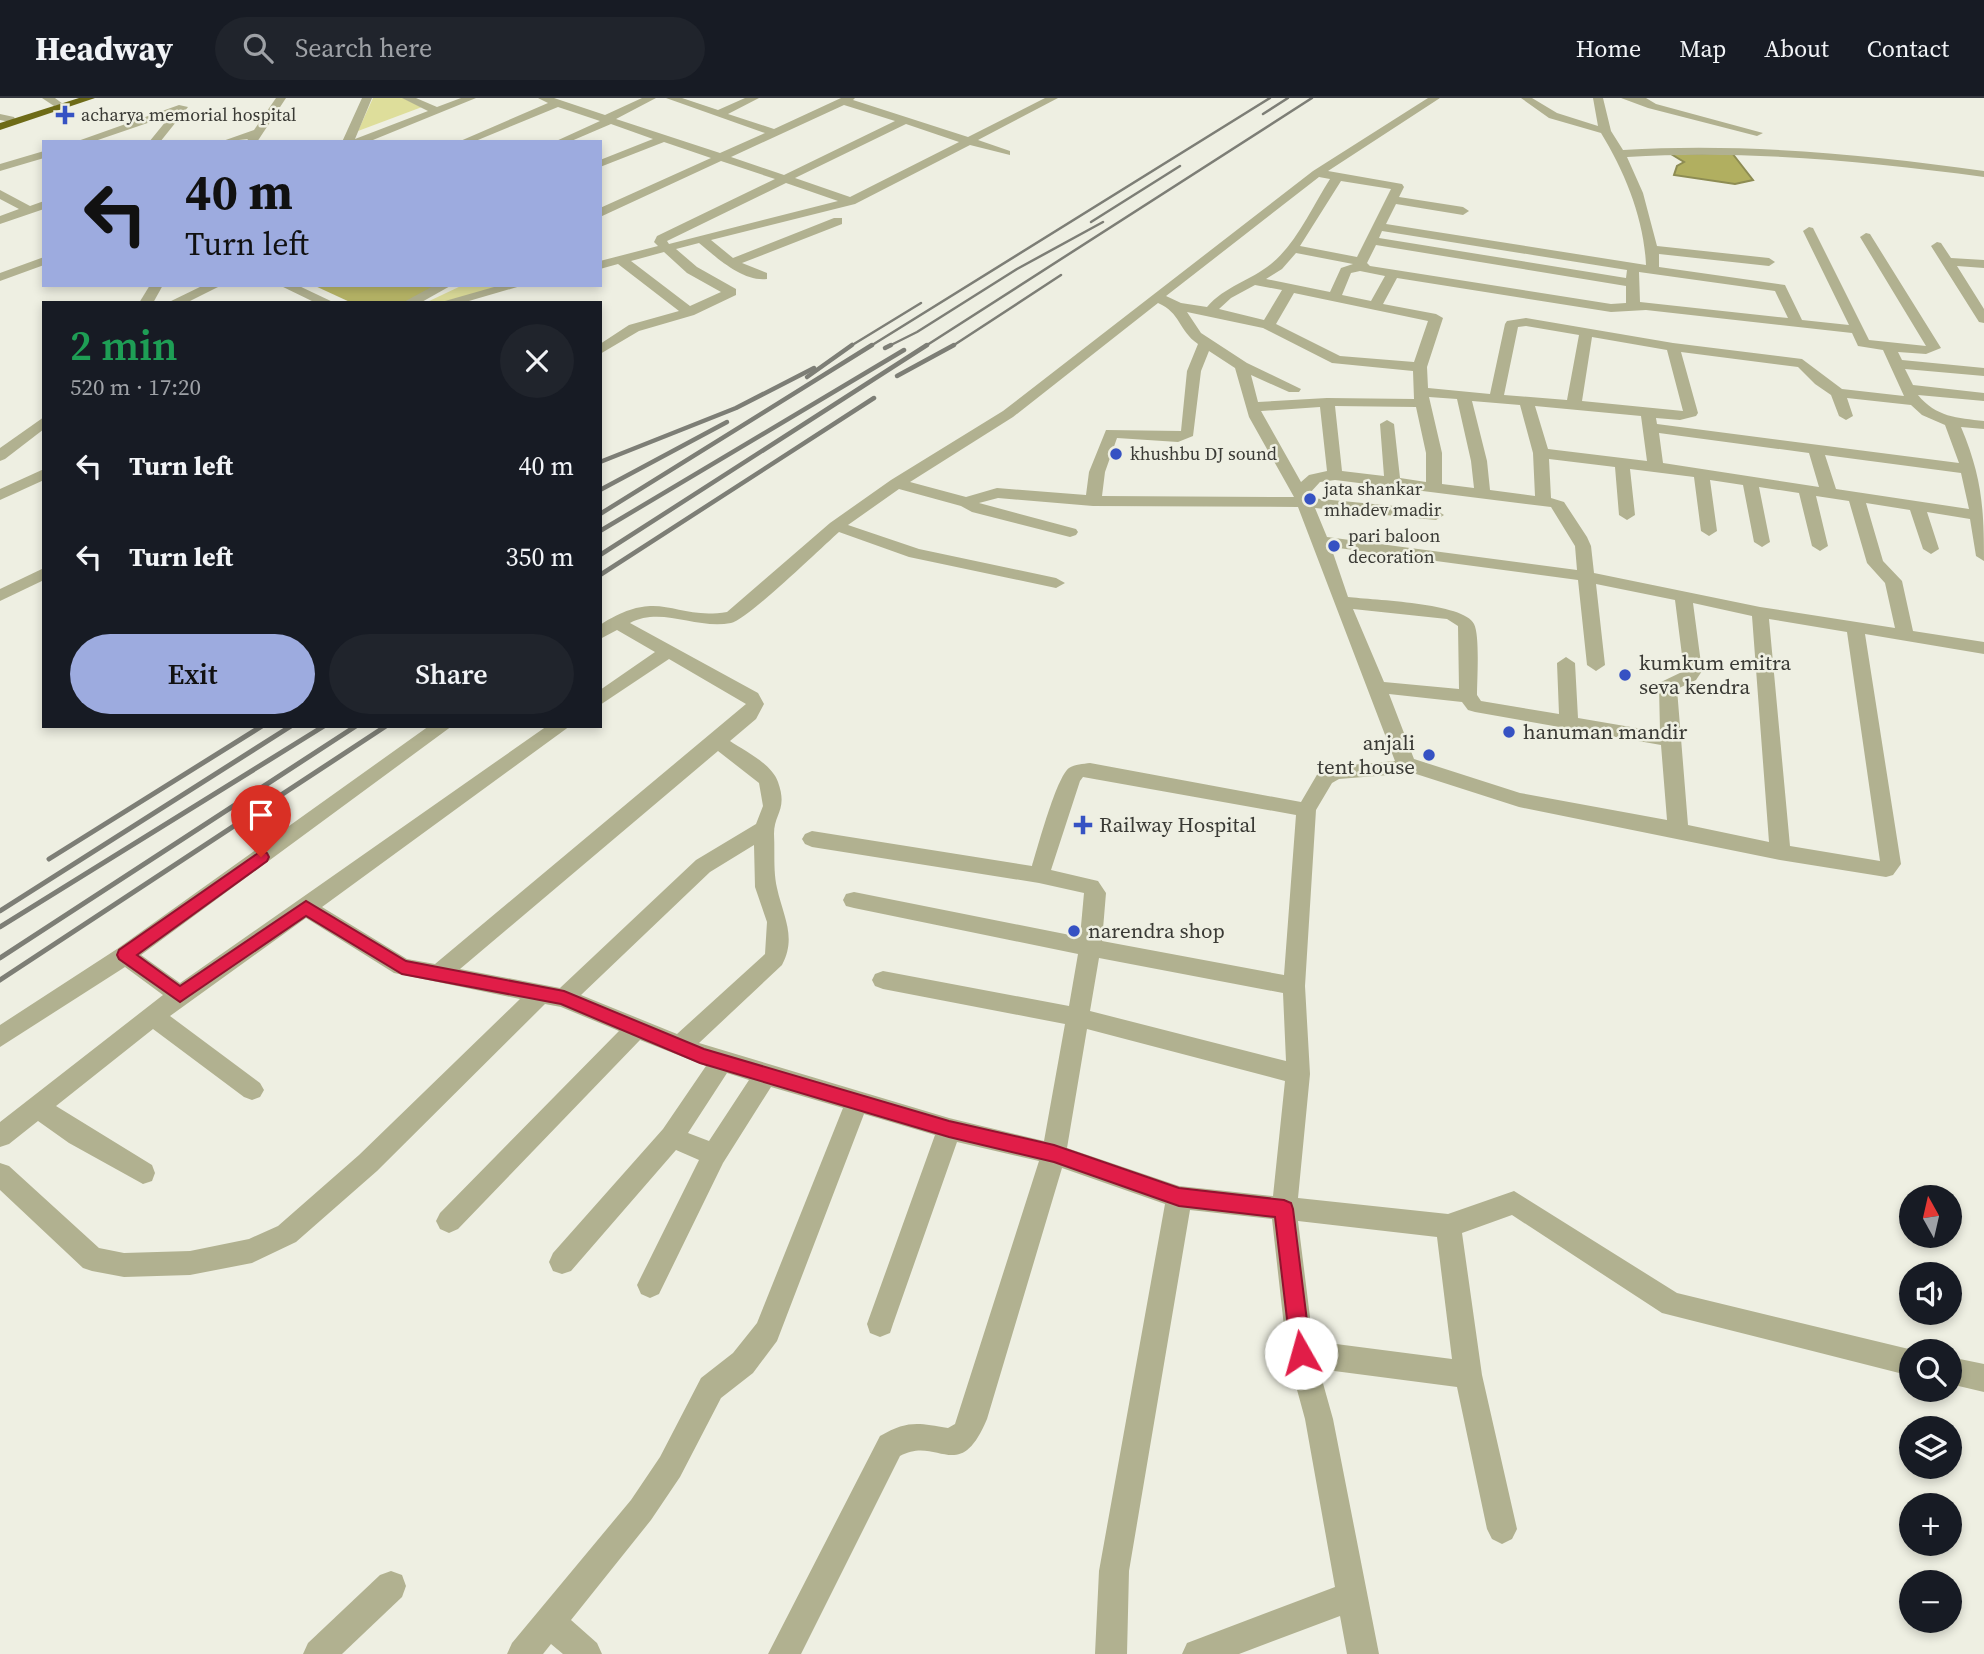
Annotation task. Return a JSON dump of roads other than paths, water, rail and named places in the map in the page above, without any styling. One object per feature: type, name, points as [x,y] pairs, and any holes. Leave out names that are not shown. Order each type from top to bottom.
[{"type":"highway","points":[[3,121],[77,98]]},
{"type":"highway","points":[[3,121],[90,98]]},
{"type":"street","points":[[47,98],[58,104]]},
{"type":"street","points":[[237,140],[255,137],[281,98]]},
{"type":"street","points":[[349,140],[366,98]]},
{"type":"street","points":[[407,98],[437,111]]},
{"type":"street","points":[[362,140],[471,98]]},
{"type":"street","points":[[543,98],[662,139],[787,177],[851,201]]},
{"type":"street","points":[[563,140],[651,98]]},
{"type":"street","points":[[671,98],[775,133]]},
{"type":"street","points":[[720,113],[754,98]]},
{"type":"street","points":[[602,265],[851,201],[1053,98]]},
{"type":"street","points":[[609,628],[643,611],[713,621],[732,617],[836,526],[897,483],[1008,414],[1317,173],[1436,98]]},
{"type":"street","points":[[1526,98],[1543,111],[1584,127],[1605,131]]},
{"type":"street","points":[[1598,98],[1605,131],[1620,154],[1637,193],[1652,249],[1653,270]]},
{"type":"street","points":[[1626,98],[1642,100],[1652,106],[1756,133]]},
{"type":"street","points":[[602,212],[847,99],[1006,153]]},
{"type":"street","points":[[85,140],[186,103]]},
{"type":"street","points":[[156,140],[186,103]]},
{"type":"street","points":[[468,140],[558,103]]},
{"type":"street","points":[[602,336],[689,312],[731,292],[692,270],[660,242],[668,234],[906,120]]},
{"type":"street","points":[[602,163],[662,139]]},
{"type":"street","points":[[1620,154],[1708,149],[1832,155],[1984,174]]},
{"type":"street","points":[[0,168],[42,155]]},
{"type":"street","points":[[29,159],[42,165]]},
{"type":"street","points":[[1317,173],[1400,183],[1361,264],[1346,271],[1335,296]]},
{"type":"street","points":[[1210,311],[1229,291],[1274,268],[1291,248],[1338,176]]},
{"type":"street","points":[[0,194],[29,210]]},
{"type":"street","points":[[1392,200],[1463,211]]},
{"type":"street","points":[[0,220],[42,206]]},
{"type":"street","points":[[779,221],[801,236]]},
{"type":"street","points":[[732,263],[838,221]]},
{"type":"street","points":[[1380,226],[1780,288]]},
{"type":"street","points":[[1810,230],[1863,344],[1926,350],[1934,348],[1866,237]]},
{"type":"street","points":[[703,240],[732,263],[762,276]]},
{"type":"street","points":[[1372,241],[1633,283]]},
{"type":"street","points":[[1760,242],[1797,323]]},
{"type":"street","points":[[1937,246],[1984,319]]},
{"type":"street","points":[[1291,248],[1392,273],[1611,307],[1633,306],[1858,330]]},
{"type":"street","points":[[1652,249],[1769,262]]},
{"type":"street","points":[[621,260],[689,312]]},
{"type":"street","points":[[0,277],[42,262]]},
{"type":"street","points":[[1947,262],[1984,264]]},
{"type":"street","points":[[1633,267],[1633,306]]},
{"type":"street","points":[[1375,306],[1392,273]]},
{"type":"street","points":[[1252,280],[1335,296],[1409,315],[1440,309]]},
{"type":"street","points":[[1434,487],[1434,453],[1420,367],[1447,281]]},
{"type":"street","points":[[179,301],[211,287]]},
{"type":"street","points":[[290,287],[323,301]]},
{"type":"street","points":[[413,301],[442,287]]},
{"type":"street","points":[[463,301],[492,298],[514,287]]},
{"type":"street","points":[[1268,325],[1290,288]]},
{"type":"street","points":[[1965,290],[1984,292]]},
{"type":"street","points":[[1157,297],[1178,307],[1210,311],[1268,325],[1337,360],[1420,367]]},
{"type":"street","points":[[1178,307],[1189,329],[1206,342],[1242,366],[1294,389]]},
{"type":"street","points":[[1496,398],[1512,324],[1526,322],[1673,347],[1802,363],[1820,381],[1838,393],[1984,397]]},
{"type":"street","points":[[602,349],[634,328]]},
{"type":"street","points":[[1574,404],[1586,333]]},
{"type":"street","points":[[1093,501],[1097,472],[1111,433],[1178,437],[1188,433],[1194,371],[1206,342]]},
{"type":"street","points":[[1650,420],[1691,413],[1673,347]]},
{"type":"street","points":[[1889,347],[1911,395],[1926,414],[1938,420],[1984,425]]},
{"type":"street","points":[[1896,364],[1984,372]]},
{"type":"street","points":[[1242,366],[1254,407],[1279,460],[1303,498],[1321,541],[1342,603],[1406,765]]},
{"type":"street","points":[[1838,393],[1846,416]]},
{"type":"street","points":[[1464,396],[1479,461],[1482,493]]},
{"type":"street","points":[[1254,407],[1464,396],[1496,398],[1574,404],[1815,449],[1966,463],[1984,461]]},
{"type":"street","points":[[1526,401],[1541,453],[1543,500]]},
{"type":"street","points":[[1327,402],[1335,475]]},
{"type":"street","points":[[1650,420],[1656,467]]},
{"type":"street","points":[[1951,422],[1979,505],[1984,556]]},
{"type":"street","points":[[0,456],[42,423]]},
{"type":"street","points":[[1387,424],[1392,482]]},
{"type":"street","points":[[1815,449],[1829,492]]},
{"type":"street","points":[[1541,453],[1656,467],[1917,506],[1979,505]]},
{"type":"street","points":[[1622,463],[1627,515]]},
{"type":"street","points":[[1701,474],[1709,531]]},
{"type":"street","points":[[0,495],[42,475]]},
{"type":"street","points":[[1303,498],[1312,478],[1335,475],[1543,500],[1564,508],[1569,527],[1581,538],[1596,665]]},
{"type":"street","points":[[1750,481],[1762,542]]},
{"type":"street","points":[[897,483],[966,502],[978,509],[1070,532]]},
{"type":"street","points":[[1806,489],[1819,546]]},
{"type":"street","points":[[966,502],[997,494],[1093,501],[1219,504],[1303,498],[1436,515]]},
{"type":"street","points":[[1856,496],[1875,564],[1893,581],[1906,637]]},
{"type":"street","points":[[1917,506],[1931,549]]},
{"type":"street","points":[[836,526],[915,553],[1056,583]]},
{"type":"street","points":[[1321,541],[1587,576],[1760,612],[1984,648]]},
{"type":"street","points":[[0,596],[42,574]]},
{"type":"street","points":[[1678,830],[1668,687],[1693,671],[1683,596]]},
{"type":"street","points":[[1342,603],[1450,614],[1462,619],[1467,626],[1468,696],[1475,706],[1670,740]]},
{"type":"street","points":[[1760,612],[1780,852]]},
{"type":"street","points":[[439,974],[749,714],[755,704],[751,697],[668,651],[609,628]]},
{"type":"street","points":[[1363,1654],[1319,1419],[1301,1353],[1284,1209],[1298,1074],[1294,986],[1306,810],[1325,778],[1335,772],[1406,765],[1519,800],[1780,852],[1886,869],[1891,864],[1855,628]]},
{"type":"street","points":[[602,698],[668,651]]},
{"type":"street","points":[[1566,663],[1569,723]]},
{"type":"street","points":[[1377,687],[1468,696]]},
{"type":"street","points":[[0,1037],[125,955],[440,728]]},
{"type":"street","points":[[0,1136],[180,995],[558,728]]},
{"type":"street","points":[[680,1046],[774,959],[778,949],[778,922],[766,887],[765,829],[773,806],[768,781],[757,769],[716,741]]},
{"type":"street","points":[[1039,875],[1071,778],[1078,771],[1090,770],[1306,810]]},
{"type":"street","points":[[0,1174],[92,1259],[124,1265],[190,1263],[252,1251],[287,1234],[553,995],[703,866],[765,829]]},
{"type":"street","points":[[784,1654],[890,1446],[902,1437],[916,1435],[945,1442],[959,1441],[967,1435],[1054,1154],[1090,948],[1095,893],[1091,887],[1039,875],[812,839]]},
{"type":"street","points":[[854,900],[1294,986]]},
{"type":"street","points":[[306,907],[402,967],[553,995],[723,1062],[949,1129],[1054,1154],[1179,1197],[1448,1226],[1514,1203],[1671,1304],[1899,1359]]},
{"type":"street","points":[[125,955],[180,995]]},
{"type":"street","points":[[883,980],[1078,1017],[1298,1074]]},
{"type":"street","points":[[153,1016],[252,1090]]},
{"type":"street","points":[[449,1221],[636,1029]]},
{"type":"street","points":[[562,1262],[671,1137],[723,1062]]},
{"type":"street","points":[[650,1285],[714,1154],[766,1074]]},
{"type":"street","points":[[523,1654],[649,1500],[670,1467],[711,1388],[743,1363],[768,1332],[857,1102]]},
{"type":"street","points":[[37,1107],[142,1173]]},
{"type":"street","points":[[880,1324],[949,1129]]},
{"type":"street","points":[[671,1137],[714,1154]]},
{"type":"street","points":[[1111,1654],[1114,1571],[1179,1197]]},
{"type":"street","points":[[1448,1226],[1468,1376],[1502,1529]]},
{"type":"street","points":[[1301,1353],[1468,1376]]},
{"type":"street","points":[[1962,1373],[1984,1378]]},
{"type":"street","points":[[319,1654],[391,1586]]},
{"type":"street","points":[[1199,1654],[1352,1595]]},
{"type":"street","points":[[551,1623],[586,1654]]},
{"type":"railway","points":[[869,347],[1270,98]]},
{"type":"railway","points":[[1263,114],[1288,98]]},
{"type":"railway","points":[[924,347],[1312,98]]},
{"type":"railway","points":[[1091,222],[1180,166]]},
{"type":"railway","points":[[885,348],[917,332],[1017,269],[1103,222]]},
{"type":"railway","points":[[951,347],[1061,275]]},
{"type":"railway","points":[[850,346],[921,303]]},
{"type":"railway","points":[[602,513],[872,345]]},
{"type":"railway","points":[[602,554],[927,345]]},
{"type":"railway","points":[[897,376],[954,345]]},
{"type":"railway","points":[[807,377],[850,346]]},
{"type":"railway","points":[[602,530],[904,350]]},
{"type":"railway","points":[[602,461],[736,408],[814,368]]},
{"type":"railway","points":[[602,574],[874,398]]},
{"type":"railway","points":[[602,489],[727,422]]},
{"type":"railway","points":[[49,859],[259,728]]},
{"type":"railway","points":[[0,911],[288,728]]},
{"type":"railway","points":[[0,927],[321,728]]},
{"type":"railway","points":[[0,958],[353,728]]},
{"type":"railway","points":[[0,980],[383,728]]},
{"type":"place","name":"acharya memorial hospital","points":[[65,115]]},
{"type":"place","name":"khushbu DJ sound","points":[[1116,454]]},
{"type":"place","name":"jata shankar mhadev madir","points":[[1310,499]]},
{"type":"place","name":"pari baloon decoration","points":[[1334,546]]},
{"type":"place","name":"kumkum emitra seva kendra","points":[[1625,675]]},
{"type":"place","name":"hanuman mandir","points":[[1509,732]]},
{"type":"place","name":"anjali tent house","points":[[1429,755]]},
{"type":"place","name":"Railway Hospital","points":[[1083,825]]},
{"type":"place","name":"narendra shop","points":[[1074,931]]}]
